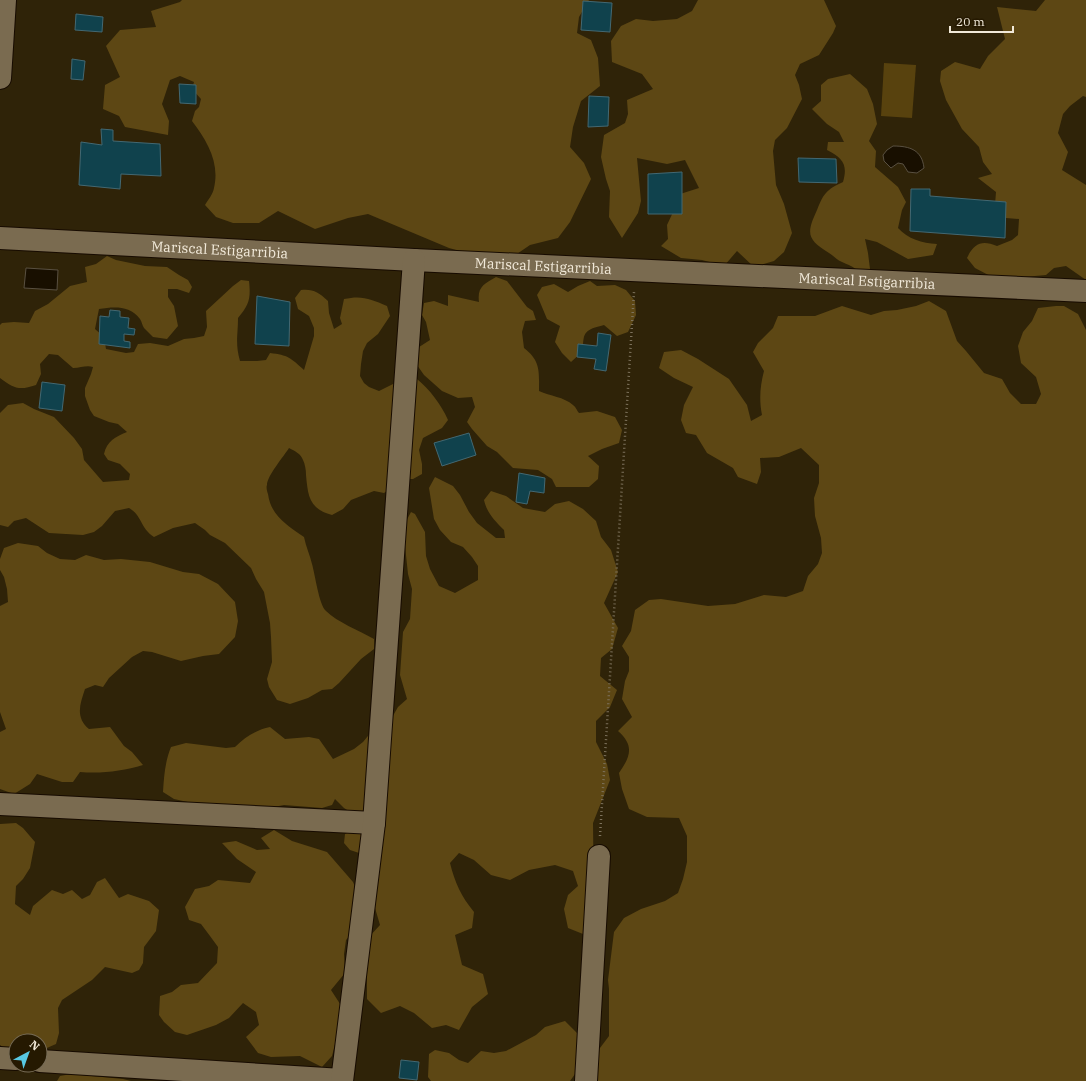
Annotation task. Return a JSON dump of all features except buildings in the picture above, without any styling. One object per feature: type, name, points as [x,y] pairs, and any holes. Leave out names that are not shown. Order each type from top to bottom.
[{"type":"street","points":[[0,78],[5,0]]},
{"type":"street","name":"Mariscal Estigarribia","points":[[0,238],[414,260],[1086,290]]},
{"type":"street","points":[[48,1062],[342,1081],[374,823],[414,260]]},
{"type":"street","points":[[0,804],[374,823]]},
{"type":"street","points":[[586,1081],[599,856]]},
{"type":"path","points":[[599,856],[636,270]]},
{"type":"shaded area","points":[[182,0],[589,0],[579,17],[577,33],[591,40],[598,58],[600,86],[581,101],[573,127],[570,147],[584,163],[591,179],[570,222],[558,238],[530,245],[511,258],[485,258],[449,248],[368,214],[348,218],[315,229],[278,211],[259,223],[233,223],[216,217],[205,205],[212,195],[215,169],[211,152],[203,136],[192,121],[201,99],[192,89],[194,82],[180,76],[170,80],[162,104],[169,121],[168,135],[125,127],[119,116],[103,109],[105,85],[120,77],[106,46],[120,30],[156,27],[151,11],[180,2]]},
{"type":"shaded area","points":[[698,0],[824,0],[836,26],[819,55],[800,64],[795,75],[802,99],[787,128],[775,140],[773,151],[776,185],[784,204],[792,233],[784,252],[774,261],[754,267],[737,251],[724,266],[702,260],[681,258],[661,246],[668,239],[667,225],[675,208],[677,195],[699,188],[685,160],[667,164],[637,158],[641,201],[638,213],[622,238],[609,217],[610,191],[601,157],[604,135],[625,123],[628,114],[627,100],[653,89],[642,74],[612,62],[611,41],[621,26],[636,19],[653,21],[677,19],[692,11]]},
{"type":"shaded area","points":[[1045,0],[1086,0],[1086,97],[1083,96],[1070,106],[1063,114],[1058,133],[1068,152],[1062,170],[1086,185],[1086,280],[1066,266],[1054,268],[1046,275],[1024,277],[1008,276],[996,279],[975,268],[967,258],[973,249],[979,244],[987,243],[997,246],[1012,240],[1018,235],[1019,219],[994,217],[996,192],[978,178],[992,174],[983,162],[979,147],[962,129],[946,100],[940,81],[941,71],[955,62],[980,69],[988,56],[1005,39],[997,7],[1036,11]]},
{"type":"shaded area","points":[[884,63],[916,65],[912,118],[881,116]]},
{"type":"shaded area","points":[[850,74],[867,89],[873,104],[877,124],[869,141],[876,151],[875,167],[898,187],[906,202],[902,210],[898,228],[906,235],[916,240],[937,244],[933,255],[908,259],[877,242],[865,239],[870,269],[858,271],[839,260],[816,244],[813,240],[810,230],[813,218],[826,193],[833,187],[843,182],[845,171],[843,163],[840,159],[827,150],[828,142],[844,142],[839,132],[827,124],[812,109],[821,101],[821,85],[828,79]]},
{"type":"shaded area","points":[[893,146],[905,147],[914,150],[921,157],[924,168],[917,173],[908,172],[903,164],[898,163],[891,168],[884,161],[883,155]]},
{"type":"shaded area","points":[[107,256],[116,260],[145,266],[167,267],[188,280],[192,287],[189,293],[177,289],[168,289],[168,297],[174,306],[178,326],[167,339],[153,337],[144,328],[136,314],[131,311],[121,308],[99,309],[95,329],[104,337],[106,349],[126,353],[134,352],[138,344],[150,343],[168,346],[184,339],[204,336],[207,327],[206,311],[241,280],[249,281],[250,293],[247,305],[238,318],[237,344],[240,361],[266,360],[270,353],[289,358],[304,370],[314,336],[314,328],[309,316],[298,309],[295,298],[301,290],[316,292],[328,301],[329,313],[334,329],[342,324],[340,318],[344,299],[356,297],[366,298],[387,306],[390,316],[378,334],[367,343],[363,351],[360,376],[364,383],[379,391],[397,382],[417,379],[435,398],[442,408],[448,420],[442,428],[423,438],[419,450],[422,464],[422,474],[413,479],[405,479],[384,493],[374,491],[351,500],[343,509],[332,515],[319,509],[311,501],[304,462],[299,454],[291,449],[289,448],[268,481],[267,488],[272,508],[286,524],[304,537],[321,603],[326,611],[336,619],[374,639],[374,649],[361,659],[332,689],[322,690],[308,698],[290,704],[277,700],[269,687],[267,679],[272,662],[270,623],[264,592],[251,568],[225,543],[210,535],[195,523],[173,528],[154,537],[146,530],[136,514],[129,508],[115,511],[102,526],[94,532],[83,535],[49,533],[26,518],[14,521],[8,527],[0,525],[0,413],[8,405],[23,403],[54,417],[74,438],[82,449],[84,460],[103,482],[129,480],[130,474],[120,464],[108,460],[104,454],[107,446],[112,440],[127,432],[118,424],[94,416],[85,396],[85,388],[93,367],[88,366],[73,368],[58,355],[49,354],[40,364],[41,374],[36,385],[25,388],[16,388],[0,378],[0,325],[2,323],[14,322],[29,323],[35,311],[48,304],[70,286],[87,282],[85,267],[96,264]]},
{"type":"shaded area","points":[[26,268],[58,270],[57,290],[24,288]]},
{"type":"shaded area","points":[[496,277],[507,281],[527,307],[533,311],[536,320],[525,321],[522,332],[524,348],[534,358],[538,367],[539,391],[569,402],[579,413],[597,411],[615,417],[622,430],[619,443],[588,456],[599,466],[598,479],[589,487],[556,487],[552,479],[538,470],[513,468],[497,452],[487,446],[467,422],[475,407],[472,397],[458,398],[442,391],[424,375],[417,365],[416,349],[430,340],[426,322],[422,315],[424,303],[434,301],[448,306],[448,295],[479,302],[479,293],[482,286]]},
{"type":"shaded area","points":[[590,281],[597,286],[615,285],[626,290],[635,301],[636,315],[628,332],[617,336],[604,325],[586,332],[583,351],[571,362],[562,353],[555,342],[560,326],[547,319],[537,295],[542,287],[554,284],[568,292]]},
{"type":"shaded area","points":[[929,301],[946,311],[957,341],[984,373],[1002,379],[1010,393],[1021,404],[1036,404],[1041,394],[1036,377],[1021,363],[1018,346],[1023,332],[1032,321],[1038,308],[1064,306],[1078,314],[1086,330],[1086,1081],[579,1081],[594,1056],[609,1036],[608,980],[614,932],[624,918],[641,909],[665,901],[678,893],[687,862],[687,836],[679,818],[647,817],[629,809],[622,789],[619,773],[628,757],[629,747],[623,736],[618,731],[632,717],[622,699],[625,681],[629,671],[629,657],[622,646],[631,631],[635,610],[649,600],[661,599],[708,606],[735,604],[764,595],[786,597],[803,591],[808,576],[818,564],[822,553],[821,538],[815,516],[814,498],[819,483],[819,465],[801,448],[779,457],[760,458],[761,472],[757,484],[738,477],[733,468],[707,453],[696,435],[686,433],[681,420],[684,405],[693,387],[674,378],[659,368],[664,352],[681,350],[729,379],[747,405],[751,421],[762,415],[760,393],[764,371],[753,352],[758,343],[773,328],[778,316],[815,316],[842,306],[871,315],[884,311],[916,306]]},
{"type":"shaded area","points":[[435,477],[453,486],[477,523],[496,538],[505,538],[504,530],[491,516],[485,505],[484,500],[491,491],[506,496],[523,508],[545,512],[555,504],[569,501],[583,509],[596,521],[601,537],[611,550],[618,572],[604,603],[618,628],[612,649],[601,658],[600,676],[617,690],[610,707],[596,721],[596,742],[607,764],[610,780],[593,823],[594,907],[583,934],[568,928],[564,909],[568,895],[578,886],[573,871],[555,865],[529,870],[510,880],[491,875],[474,860],[459,853],[450,863],[459,889],[474,912],[472,928],[455,935],[462,965],[483,974],[488,994],[472,1007],[459,1030],[446,1025],[432,1028],[414,1013],[400,1006],[381,1013],[367,999],[367,976],[357,959],[369,937],[380,925],[375,908],[376,892],[362,854],[350,850],[344,843],[345,834],[354,830],[355,815],[344,808],[335,799],[332,805],[322,808],[284,805],[269,808],[210,809],[174,799],[163,792],[164,775],[171,747],[186,743],[226,748],[235,747],[251,734],[270,727],[285,739],[309,737],[319,739],[333,759],[354,749],[363,742],[372,731],[390,721],[398,707],[407,699],[400,675],[403,632],[410,619],[412,589],[408,574],[403,527],[411,512],[415,514],[425,532],[426,556],[430,569],[439,586],[455,593],[478,580],[478,566],[472,557],[463,547],[451,542],[440,530],[434,519],[429,488]]},
{"type":"shaded area","points":[[18,543],[38,546],[47,553],[60,559],[75,560],[86,555],[104,560],[121,559],[150,562],[183,572],[199,574],[218,584],[235,602],[238,621],[235,637],[219,654],[181,661],[152,652],[143,651],[132,657],[109,678],[103,687],[95,685],[85,689],[80,705],[80,715],[85,724],[89,729],[110,727],[124,746],[132,752],[143,765],[112,772],[80,772],[73,782],[62,782],[37,774],[30,784],[14,794],[0,789],[0,732],[6,729],[0,712],[0,606],[8,602],[4,577],[0,570],[0,559],[4,548]]},
{"type":"shaded area","points":[[16,823],[23,828],[35,842],[30,868],[23,879],[16,886],[15,904],[30,915],[33,906],[52,890],[63,894],[72,890],[82,899],[90,895],[97,882],[105,878],[119,898],[128,894],[149,901],[159,910],[156,931],[144,947],[143,963],[139,970],[132,973],[105,967],[92,980],[62,1000],[58,1008],[59,1033],[56,1044],[48,1048],[48,1033],[8,1033],[8,1050],[0,1045],[0,824]]},
{"type":"shaded area","points":[[274,830],[292,841],[327,852],[353,882],[357,891],[355,930],[346,940],[344,954],[345,973],[331,990],[344,1010],[332,1056],[322,1067],[300,1056],[271,1057],[258,1053],[246,1037],[259,1025],[256,1012],[243,1003],[229,1018],[216,1025],[187,1035],[175,1032],[159,1015],[160,996],[172,992],[181,985],[198,983],[217,963],[218,947],[201,924],[189,920],[185,907],[195,889],[209,886],[218,880],[250,883],[256,872],[237,859],[222,843],[236,841],[257,850],[270,849],[261,838]]},
{"type":"shaded area","points":[[565,1021],[578,1034],[583,1063],[570,1081],[431,1081],[428,1077],[429,1054],[435,1050],[449,1053],[459,1060],[468,1063],[481,1051],[494,1053],[506,1051],[536,1035],[545,1027]]},
{"type":"shaded area","points":[[71,1074],[131,1081],[57,1081],[60,1076]]}]
